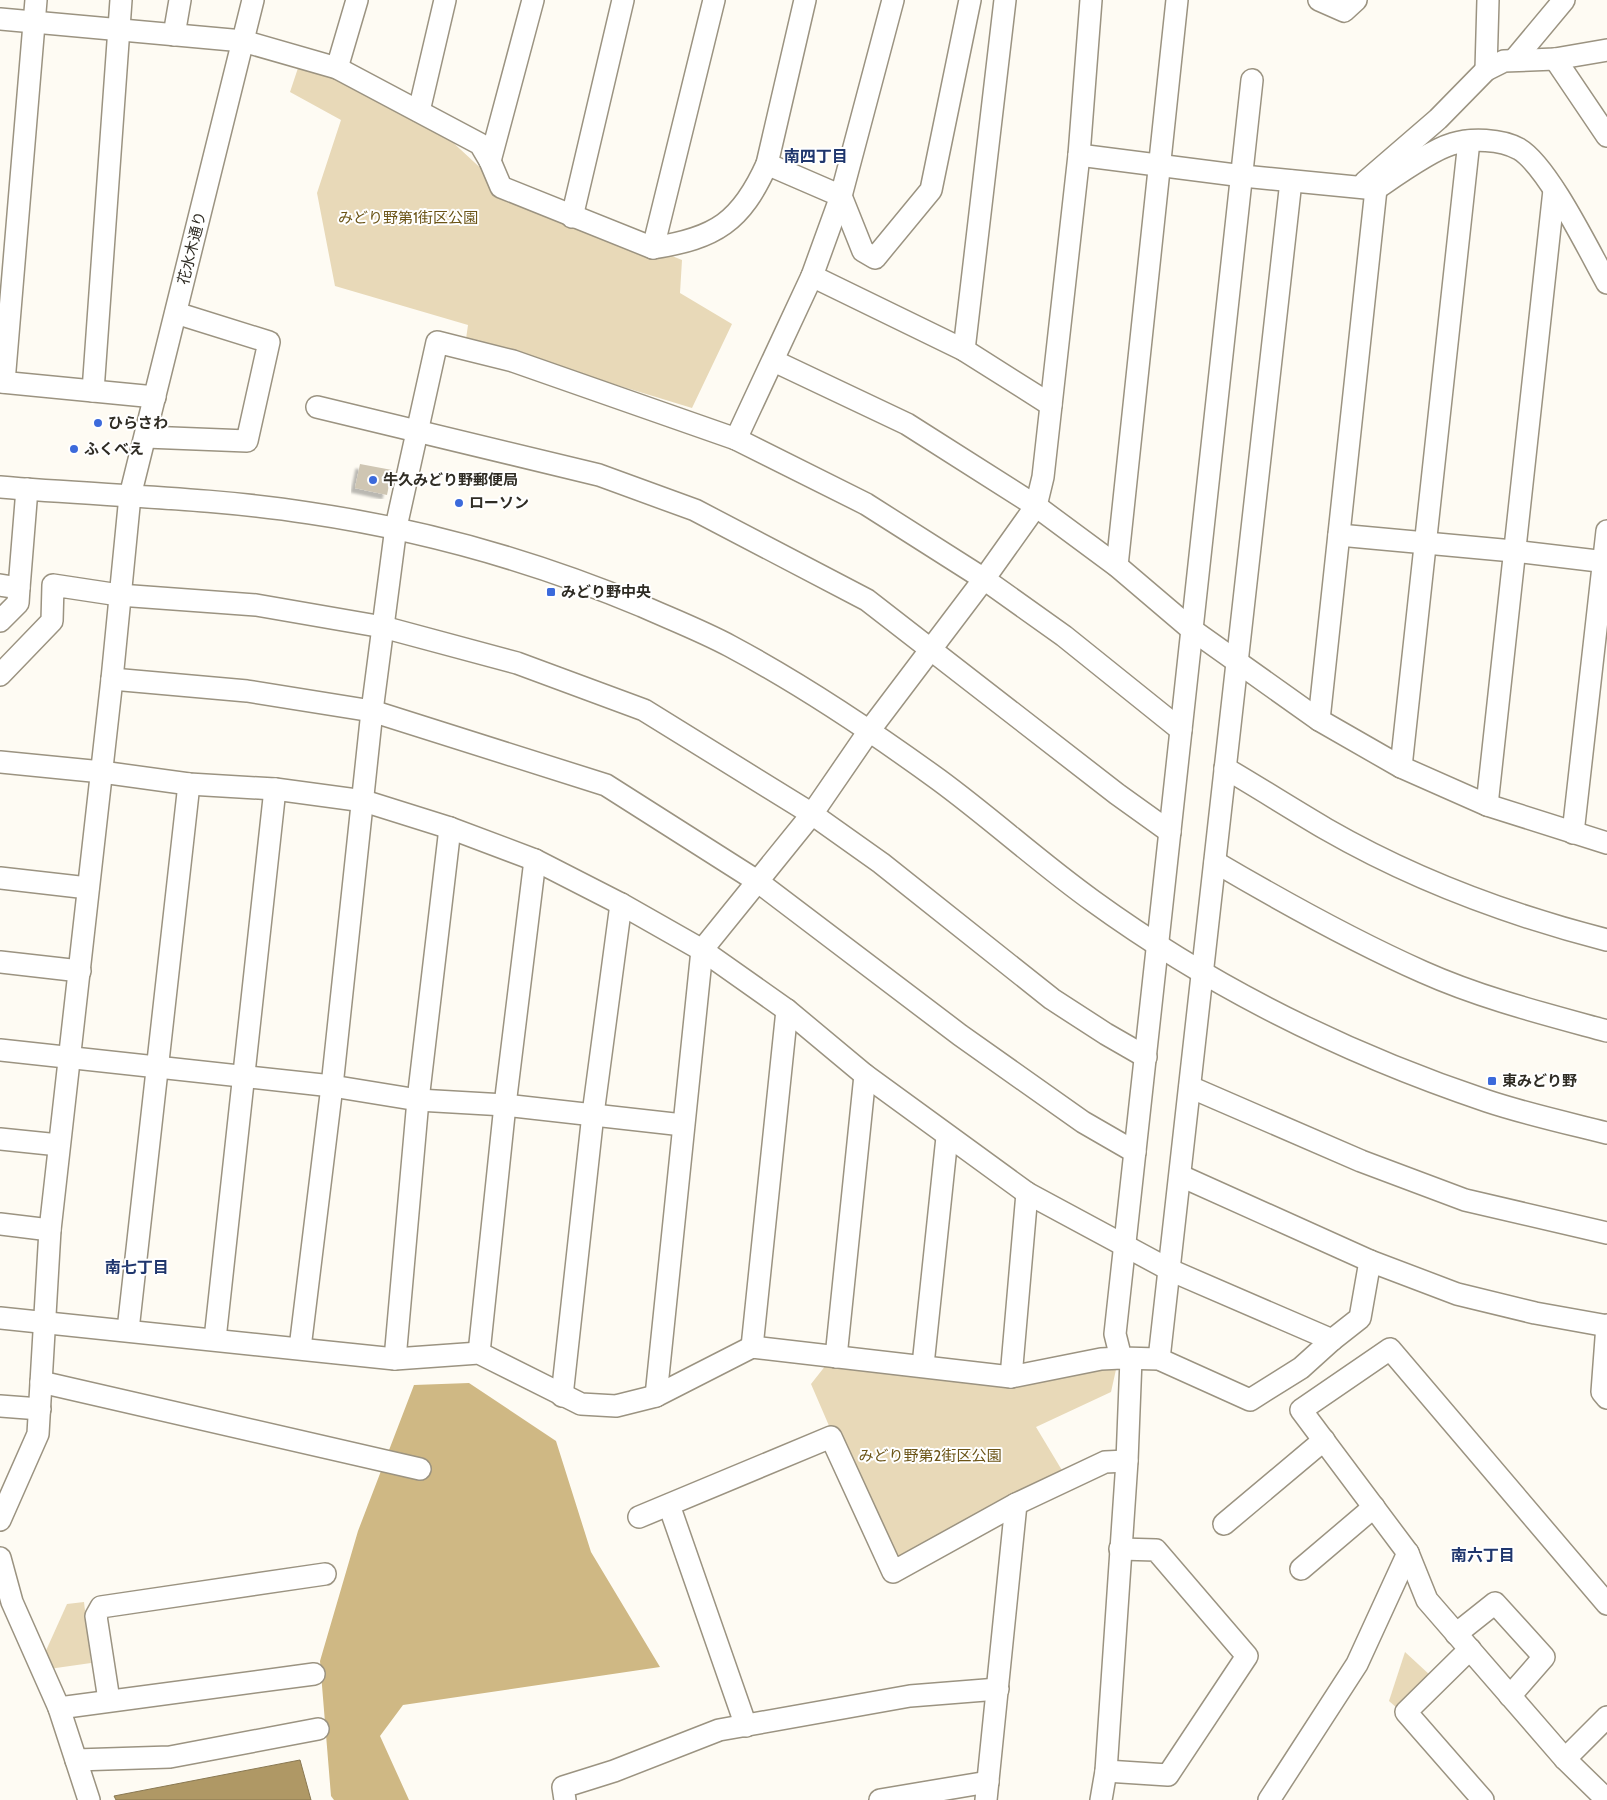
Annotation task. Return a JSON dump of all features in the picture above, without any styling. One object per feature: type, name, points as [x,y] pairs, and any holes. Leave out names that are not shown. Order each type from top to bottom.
[{"type":"street","points":[[36,0],[2,382],[156,397]]},
{"type":"street","points":[[93,391],[121,0]]},
{"type":"street","points":[[174,35],[180,0]]},
{"type":"street","name":"花水木通り","points":[[0,1520],[38,1434],[50,1230],[102,772],[130,496],[253,0]]},
{"type":"street","points":[[337,68],[357,0]]},
{"type":"street","points":[[419,111],[445,0]]},
{"type":"street","points":[[490,161],[533,0]]},
{"type":"street","points":[[572,217],[624,0]]},
{"type":"street","points":[[653,248],[714,0]]},
{"type":"street","points":[[0,19],[118,28],[243,41],[337,68],[480,144],[490,161],[501,187],[653,248],[684,243],[725,226],[754,193],[768,164],[805,0]]},
{"type":"street","points":[[736,440],[774,362],[812,276],[841,196],[893,0]]},
{"type":"street","points":[[768,164],[841,196],[863,251],[876,258],[931,190],[970,0]]},
{"type":"street","points":[[964,350],[1005,0]]},
{"type":"street","points":[[656,1396],[702,950],[727,922],[757,881],[812,814],[869,731],[984,579],[1036,506],[1043,477],[1079,155],[1091,0]]},
{"type":"street","points":[[1117,566],[1177,0]]},
{"type":"street","points":[[1320,0],[1344,11],[1356,0]]},
{"type":"street","points":[[1486,70],[1488,0]]},
{"type":"street","points":[[1514,60],[1564,0]]},
{"type":"street","points":[[1318,720],[1339,535],[1368,187],[1486,70],[1504,61],[1555,58],[1607,50]]},
{"type":"street","points":[[1555,58],[1607,136]]},
{"type":"street","points":[[1101,1800],[1106,1771],[1127,1461],[1126,1359],[1115,1334],[1252,80]]},
{"type":"street","points":[[1079,155],[1243,176],[1368,187],[1450,144],[1469,141],[1495,142],[1520,150],[1544,174],[1607,283]]},
{"type":"street","points":[[1400,767],[1469,141]]},
{"type":"street","points":[[1159,1359],[1291,181]]},
{"type":"street","points":[[1487,805],[1513,551],[1554,190]]},
{"type":"street","points":[[812,276],[964,350],[1051,405]]},
{"type":"street","points":[[146,437],[247,441],[269,342],[176,313]]},
{"type":"street","points":[[300,1348],[332,1086],[364,801],[372,711],[396,527],[436,342],[513,362],[736,440],[866,504],[984,579],[1064,636],[1181,730]]},
{"type":"street","points":[[774,362],[907,424],[1036,506],[1117,566],[1192,629],[1318,720],[1400,767],[1487,805],[1607,843]]},
{"type":"street","points":[[316,407],[599,475],[695,510],[867,600],[1117,794],[1170,832]]},
{"type":"street","points":[[0,487],[214,502],[306,512],[396,527],[484,549],[591,585],[727,644],[799,685],[942,782],[1096,903],[1203,974],[1281,1016],[1419,1077],[1493,1102],[1607,1133]]},
{"type":"street","points":[[0,621],[18,603],[9,586],[27,489]]},
{"type":"street","points":[[1573,833],[1607,531]]},
{"type":"street","points":[[1339,535],[1513,551],[1605,562]]},
{"type":"street","points":[[0,675],[52,621],[53,585],[119,596],[256,605],[383,627],[517,663],[644,710],[812,814],[881,863],[1052,999],[1146,1057]]},
{"type":"street","points":[[112,679],[247,691],[372,711],[606,785],[757,881],[960,1035],[1082,1122],[1135,1152]]},
{"type":"street","points":[[0,762],[102,772],[188,784],[275,789],[364,801],[450,828],[535,860],[621,904],[702,950],[787,1010],[865,1076],[1027,1193],[1170,1270],[1332,1340]]},
{"type":"street","points":[[1225,768],[1326,829],[1468,897],[1558,927],[1607,940]]},
{"type":"street","points":[[128,1330],[188,784]]},
{"type":"street","points":[[216,1339],[275,789]]},
{"type":"street","points":[[395,1359],[418,1100],[450,828]]},
{"type":"street","points":[[479,1353],[505,1105],[535,860]]},
{"type":"street","points":[[1215,862],[1307,916],[1424,973],[1510,1004],[1607,1031]]},
{"type":"street","points":[[0,878],[88,888]]},
{"type":"street","points":[[562,1396],[593,1114],[621,904]]},
{"type":"street","points":[[0,962],[80,971]]},
{"type":"street","points":[[752,1347],[787,1010]]},
{"type":"street","points":[[0,1050],[332,1086],[418,1100],[505,1105],[683,1125]]},
{"type":"street","points":[[836,1357],[865,1076]]},
{"type":"street","points":[[1190,1087],[1361,1161],[1465,1200],[1607,1233]]},
{"type":"street","points":[[923,1365],[947,1137]]},
{"type":"street","points":[[0,1139],[59,1145]]},
{"type":"street","points":[[1181,1176],[1370,1261],[1457,1294],[1535,1313],[1607,1326],[1602,1392],[1607,1398]]},
{"type":"street","points":[[1011,1377],[1027,1193]]},
{"type":"street","points":[[0,1224],[50,1230]]},
{"type":"street","points":[[0,1318],[395,1359],[479,1353],[581,1404],[616,1406],[656,1396],[752,1347],[923,1365],[1011,1377],[1101,1359],[1159,1359],[1250,1400],[1301,1368],[1360,1318],[1370,1261]]},
{"type":"street","points":[[1603,1594],[1390,1349],[1301,1410],[1408,1553],[1427,1600],[1564,1759],[1607,1800]]},
{"type":"street","points":[[41,1382],[420,1469]]},
{"type":"street","points":[[0,1406],[40,1409]]},
{"type":"street","points":[[639,1517],[831,1437],[893,1572],[1016,1504],[1105,1462],[1127,1461]]},
{"type":"street","points":[[1224,1524],[1324,1440]]},
{"type":"street","points":[[880,1800],[987,1791],[1016,1504]]},
{"type":"street","points":[[669,1505],[746,1726]]},
{"type":"street","points":[[1301,1569],[1374,1507]]},
{"type":"street","points":[[1106,1771],[1168,1775],[1247,1656],[1156,1550],[1120,1548]]},
{"type":"street","points":[[1269,1800],[1357,1664],[1408,1553]]},
{"type":"street","points":[[0,1558],[12,1602],[58,1708],[89,1800]]},
{"type":"street","points":[[110,1700],[96,1616],[101,1607],[325,1574]]},
{"type":"street","points":[[1483,1800],[1406,1712],[1495,1603],[1544,1657],[1510,1696]]},
{"type":"street","points":[[58,1708],[314,1674]]},
{"type":"street","points":[[565,1800],[563,1787],[614,1771],[718,1730],[910,1696],[998,1689]]},
{"type":"street","points":[[1564,1759],[1607,1717]]},
{"type":"street","points":[[76,1760],[170,1757],[318,1729]]},
{"type":"green space","name":"みどり野第1街区公園","points":[[300,62],[419,111],[501,187],[682,260],[680,293],[732,324],[692,408],[466,339],[468,325],[335,286],[317,193],[341,120],[290,92]]},
{"type":"green space","name":"みどり野第2街区公園","points":[[826,1365],[967,1379],[1117,1365],[1111,1392],[1036,1427],[1063,1472],[890,1567],[811,1384]]},
{"type":"green space","points":[[84,1602],[91,1663],[49,1669],[44,1655],[67,1604]]},
{"type":"green space","points":[[1405,1652],[1431,1676],[1397,1708],[1389,1701]]},
{"type":"shaded area","points":[[469,1383],[556,1441],[591,1552],[660,1667],[403,1705],[380,1736],[409,1800],[334,1800],[331,1796],[320,1661],[358,1531],[414,1385]]},
{"type":"shaded area","points":[[300,1760],[311,1800],[116,1800],[114,1796]]},
{"type":"building","points":[[360,464],[392,470],[387,495],[355,488]]},
{"type":"place","name":"ひらさわ","points":[[98,423]]},
{"type":"place","name":"ふくべえ","points":[[74,449]]},
{"type":"place","name":"牛久みどり野郵便局","points":[[373,480]]},
{"type":"place","name":"ローソン","points":[[459,503]]},
{"type":"place","name":"みどり野中央","points":[[551,592]]},
{"type":"place","name":"東みどり野","points":[[1492,1081]]},
{"type":"district","name":"南四丁目","points":[[816,156]]},
{"type":"district","name":"南七丁目","points":[[137,1267]]},
{"type":"district","name":"南六丁目","points":[[1483,1555]]}]
